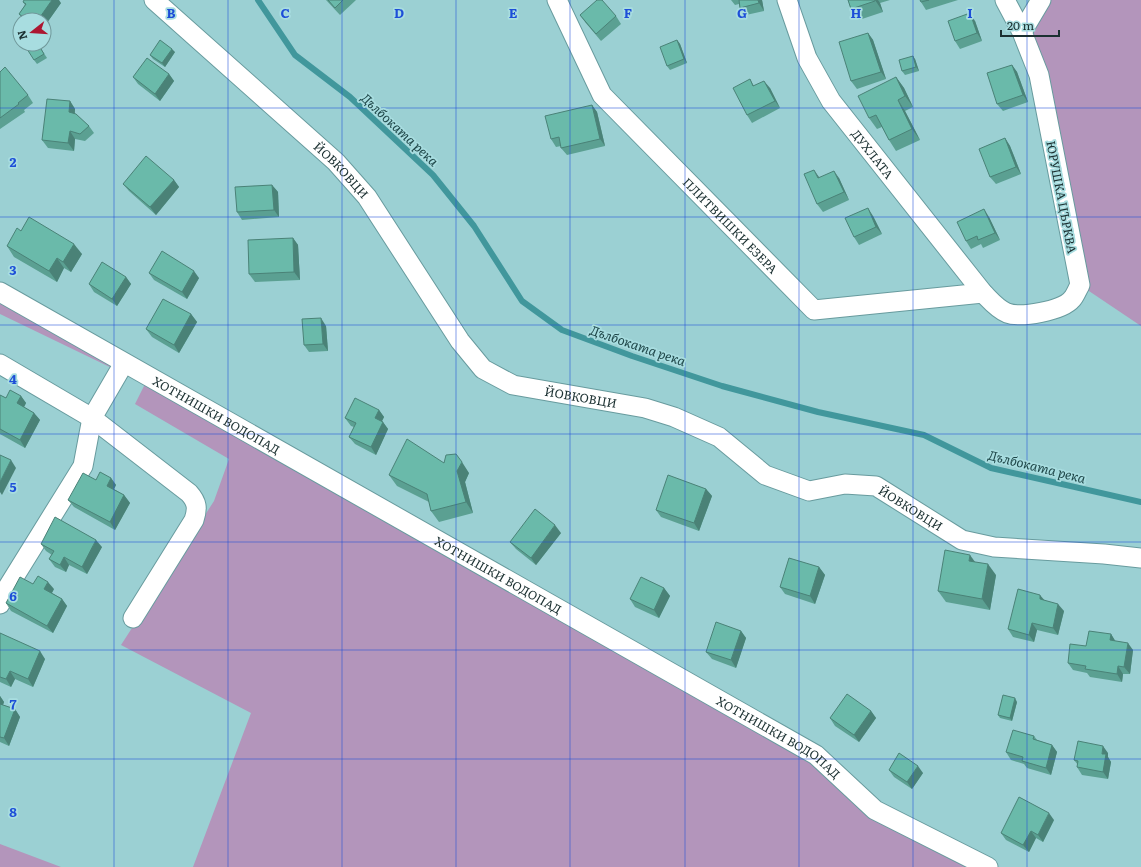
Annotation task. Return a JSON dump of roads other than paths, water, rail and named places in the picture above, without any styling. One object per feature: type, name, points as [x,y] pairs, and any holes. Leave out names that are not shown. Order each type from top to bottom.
[{"type":"street","name":"ЙОВКОВЦИ","points":[[154,0],[336,162],[367,197],[460,341],[483,369],[512,385],[646,408],[674,417],[719,437],[766,475],[808,491],[845,484],[876,486],[962,540],[994,547],[1104,554],[1141,558]]},
{"type":"street","name":"ПЛИТВИШКИ ЕЗЕРА","points":[[557,0],[602,95],[814,310],[983,293]]},
{"type":"street","name":"ДУХЛАТА","points":[[786,0],[807,58],[831,101],[983,293]]},
{"type":"street","name":"ЮРУШКА ЦЪРКВА","points":[[983,293],[994,305],[1007,313],[1026,314],[1060,308],[1072,299],[1080,285],[1039,76],[1022,32],[1005,0]]},
{"type":"street","points":[[1022,32],[1042,0]]},
{"type":"street","name":"ХОТНИШКИ ВОДОПАД","points":[[0,292],[816,755],[875,810],[988,867]]},
{"type":"street","points":[[0,604],[6,590],[84,466],[92,418],[124,362]]},
{"type":"street","points":[[0,364],[92,418],[190,493],[196,501],[198,511],[194,520],[133,618]]},
{"type":"waterway","name":"Дълбоката река","points":[[258,0],[295,55],[350,97],[433,175],[474,226],[522,301],[562,330],[632,356],[722,386],[818,412],[924,435],[991,468],[1141,502]]}]
